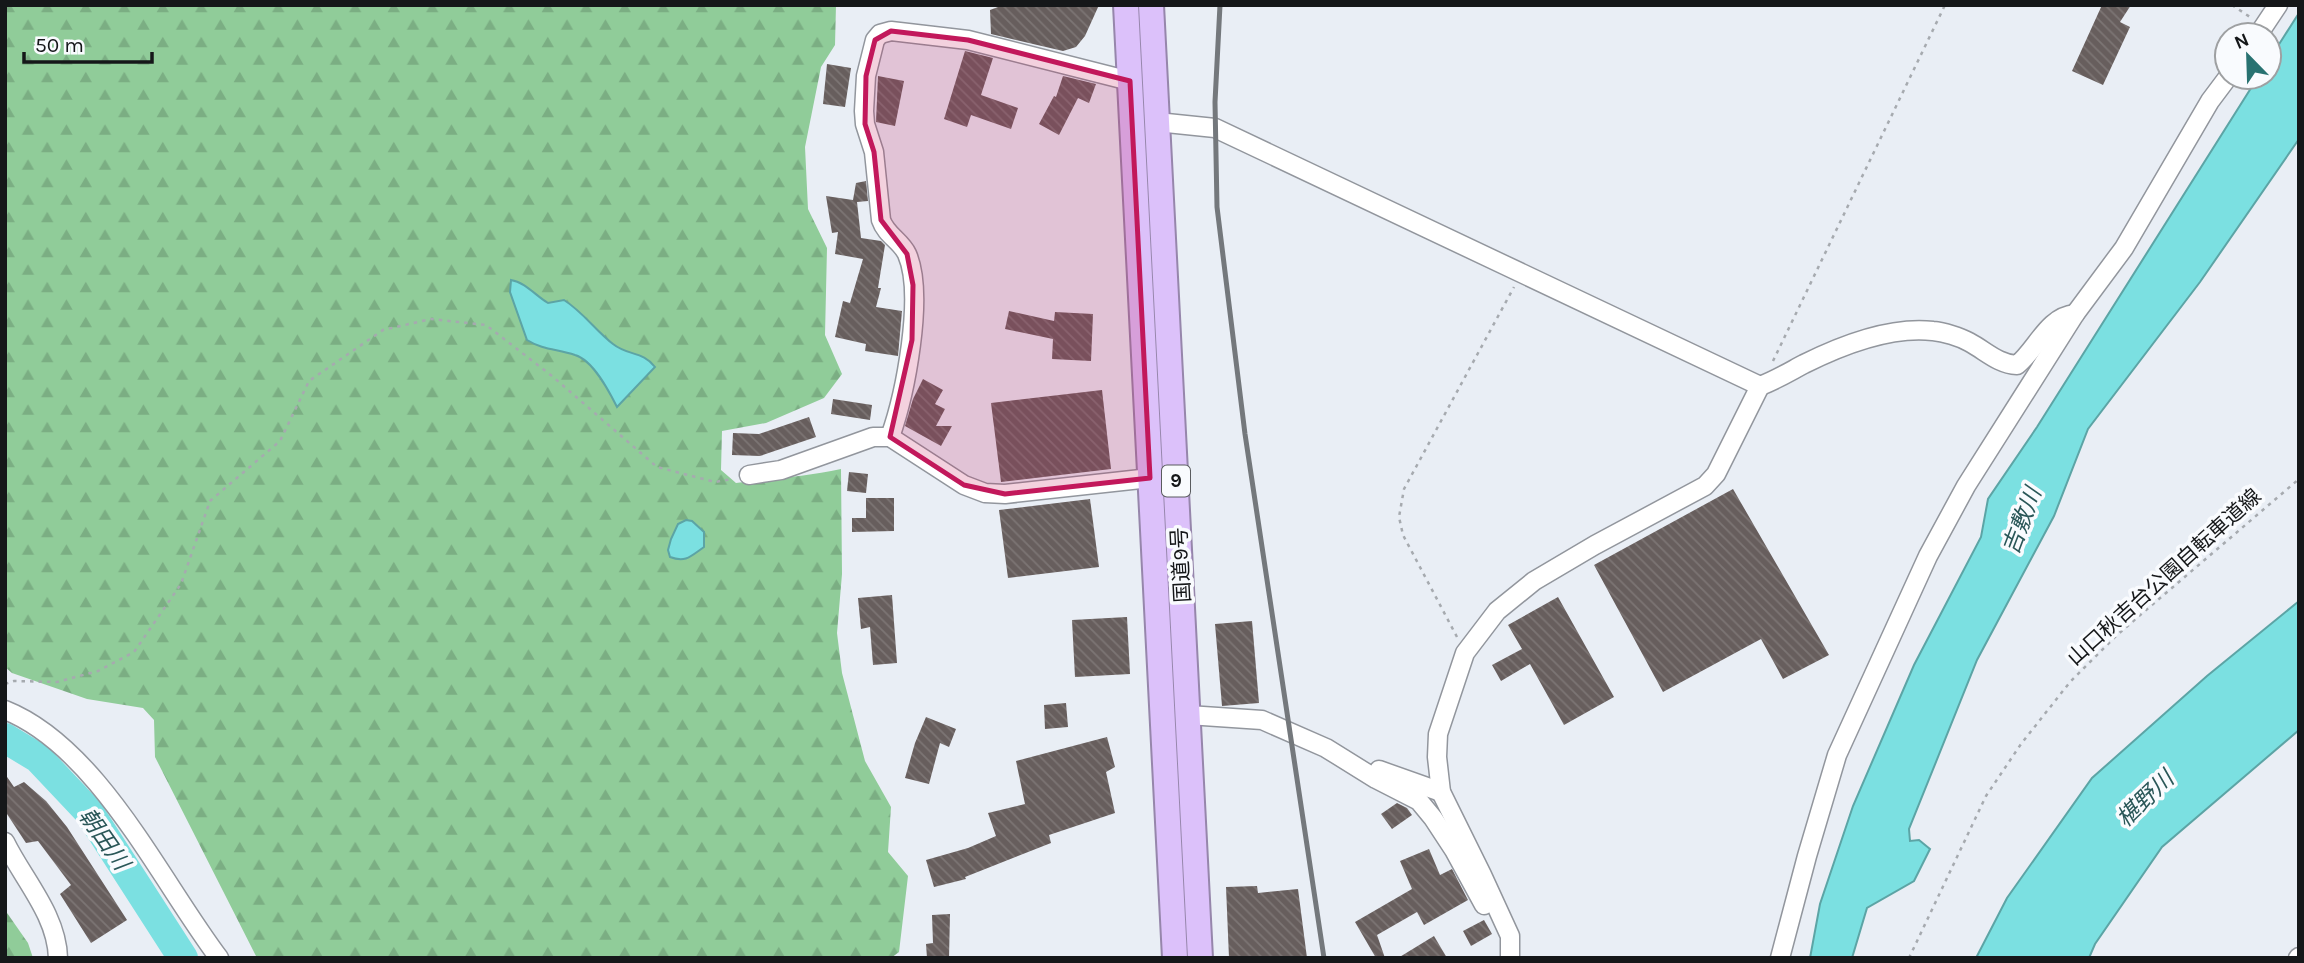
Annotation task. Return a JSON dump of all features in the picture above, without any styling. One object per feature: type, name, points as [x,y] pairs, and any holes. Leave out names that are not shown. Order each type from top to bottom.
[{"type":"highway","name":"国道9号","points":[[1126,5],[1175,958]]},
{"type":"highway","name":"国道9号","points":[[1151,5],[1200,958]]},
{"type":"street","points":[[2267,21],[2278,5]]},
{"type":"street","points":[[890,437],[900,410],[912,340],[913,285],[907,254],[885,230],[881,220],[874,152],[865,124],[866,76],[875,40],[880,34],[891,32],[968,40],[1130,81]]},
{"type":"street","points":[[1780,958],[1837,755],[1928,556],[1965,486],[2075,314],[2124,248],[2218,91]]},
{"type":"street","points":[[1157,122],[1215,128],[1760,386]]},
{"type":"street","points":[[1511,957],[1510,936],[1441,792],[1437,757],[1438,734],[1465,653],[1497,611],[1534,581],[1705,486],[1716,474],[1760,386],[1858,341],[1901,332],[1934,331],[1967,340],[2005,365],[2017,365],[2028,356],[2049,328],[2065,316],[2075,314]]},
{"type":"street","points":[[749,475],[781,470],[873,437],[890,437],[964,485],[985,493],[1005,494],[1150,478]]},
{"type":"street","points":[[5,710],[34,723],[73,755],[110,800],[219,958]]},
{"type":"street","points":[[1188,715],[1262,720],[1326,748],[1419,801],[1433,817],[1461,862],[1511,957]]},
{"type":"street","points":[[1364,771],[1380,770],[1441,792]]},
{"type":"street","points":[[5,842],[38,898],[52,928],[58,958]]},
{"type":"path","points":[[1760,386],[1945,5]]},
{"type":"path","points":[[1465,653],[1403,535],[1399,517],[1404,489],[1521,274]]},
{"type":"path","points":[[5,684],[14,681],[57,682],[98,671],[134,652],[181,584],[210,501],[281,441],[309,380],[383,330],[431,319],[486,325],[552,376],[657,467],[715,482],[749,475]]},
{"type":"path","name":"山口秋吉台公園自転車道線","points":[[1909,958],[1986,796],[2021,744],[2070,682],[2126,626],[2299,479]]},
{"type":"highlighted area","points":[[891,31],[968,40],[1130,81],[1150,478],[1005,494],[964,485],[890,437],[912,340],[913,285],[907,254],[881,220],[874,152],[865,124],[866,76],[875,40]]},
{"type":"green space","points":[[5,5],[836,5],[835,45],[821,67],[805,147],[808,209],[827,248],[825,335],[842,374],[824,398],[766,423],[722,431],[721,470],[736,483],[841,469],[842,574],[837,633],[842,673],[865,761],[891,807],[888,852],[908,876],[899,952],[891,958],[257,958],[155,757],[154,720],[143,708],[87,699],[12,673],[5,667]]},
{"type":"green space","points":[[5,910],[28,943],[33,958],[5,958]]},
{"type":"water","name":"吉敷川","points":[[2299,13],[2299,139],[2200,282],[2088,429],[2054,516],[1977,660],[1909,829],[1910,841],[1919,840],[1930,849],[1914,881],[1867,908],[1852,958],[1810,958],[1820,904],[1853,806],[1914,665],[1981,537],[1988,499],[2037,427],[2249,91],[2283,91],[2283,38]]},
{"type":"water","points":[[511,280],[526,286],[548,303],[564,300],[613,344],[645,358],[655,367],[617,407],[600,377],[582,358],[527,340],[510,292]]},
{"type":"water","points":[[686,520],[692,521],[704,532],[704,547],[684,559],[670,557],[668,550],[671,539],[678,524]]},
{"type":"water","name":"椹野川","points":[[2299,601],[2299,730],[2162,847],[2095,944],[2089,958],[1976,958],[2007,898],[2092,778],[2207,676]]},
{"type":"building","points":[[997,5],[1099,5],[1085,36],[1076,47],[1063,51],[991,34],[990,10],[998,7]]},
{"type":"building","points":[[2102,5],[2131,5],[2120,22],[2130,27],[2103,85],[2072,71]]},
{"type":"building","points":[[965,51],[993,58],[981,95],[1018,108],[1011,129],[971,115],[967,127],[944,119]]},
{"type":"building","points":[[827,64],[851,68],[845,107],[823,104]]},
{"type":"building","points":[[878,76],[904,81],[895,126],[876,122]]},
{"type":"building","points":[[1063,76],[1096,84],[1089,103],[1078,98],[1059,135],[1039,124],[1054,96],[1056,97]]},
{"type":"building","points":[[866,181],[868,201],[857,202],[861,238],[881,241],[885,245],[878,288],[881,288],[876,307],[902,311],[898,356],[865,351],[866,344],[835,337],[843,301],[850,303],[863,259],[835,254],[838,232],[832,233],[826,196],[853,200],[856,183]]},
{"type":"building","points":[[1009,311],[1054,321],[1055,312],[1093,314],[1091,361],[1052,359],[1053,339],[1005,329]]},
{"type":"building","points":[[923,379],[943,390],[935,404],[945,409],[936,426],[952,426],[941,446],[905,426],[913,399]]},
{"type":"building","points":[[1102,390],[1111,469],[1001,482],[991,403]]},
{"type":"building","points":[[833,399],[872,405],[870,420],[831,414]]},
{"type":"building","points":[[809,417],[816,437],[760,456],[732,455],[733,433],[759,434]]},
{"type":"building","points":[[849,472],[868,474],[866,493],[847,491]]},
{"type":"building","points":[[1733,489],[1829,655],[1783,679],[1761,639],[1663,692],[1594,565]]},
{"type":"building","points":[[866,498],[894,498],[894,531],[852,532],[852,518],[866,518]]},
{"type":"building","points":[[1090,499],[1099,567],[1008,578],[999,510]]},
{"type":"building","points":[[892,595],[897,663],[873,665],[870,627],[861,629],[858,598]]},
{"type":"building","points":[[1558,597],[1614,697],[1564,725],[1530,664],[1501,681],[1492,665],[1522,649],[1508,625]]},
{"type":"building","points":[[1127,617],[1130,674],[1075,677],[1072,620]]},
{"type":"building","points":[[1252,621],[1259,703],[1222,706],[1215,624]]},
{"type":"building","points":[[1066,703],[1068,727],[1045,729],[1044,705]]},
{"type":"building","points":[[926,717],[956,729],[949,747],[940,743],[929,784],[905,778]]},
{"type":"building","points":[[1107,737],[1115,767],[1106,772],[1115,813],[1049,835],[1051,843],[965,877],[966,879],[934,887],[926,860],[968,848],[996,836],[988,813],[1025,804],[1016,761]]},
{"type":"building","points":[[5,774],[14,787],[24,782],[46,801],[67,827],[127,920],[91,943],[60,894],[71,885],[38,841],[26,843],[5,811]]},
{"type":"building","points":[[1397,803],[1407,808],[1412,815],[1392,829],[1381,814]]},
{"type":"building","points":[[1429,849],[1440,875],[1452,869],[1468,900],[1424,925],[1417,912],[1377,935],[1385,958],[1376,958],[1355,922],[1412,889],[1400,861]]},
{"type":"building","points":[[1257,886],[1258,893],[1298,889],[1307,958],[1229,958],[1226,887]]},
{"type":"building","points":[[950,914],[949,958],[927,958],[926,944],[933,943],[932,915]]},
{"type":"building","points":[[1484,920],[1492,934],[1471,946],[1463,931]]},
{"type":"building","points":[[1434,936],[1447,958],[1398,958]]},
{"type":"waterway","name":"朝田川","points":[[5,738],[38,758],[89,812],[183,958]]},
{"type":"railway","points":[[1220,5],[1215,102],[1217,207],[1245,434],[1324,958]]}]
